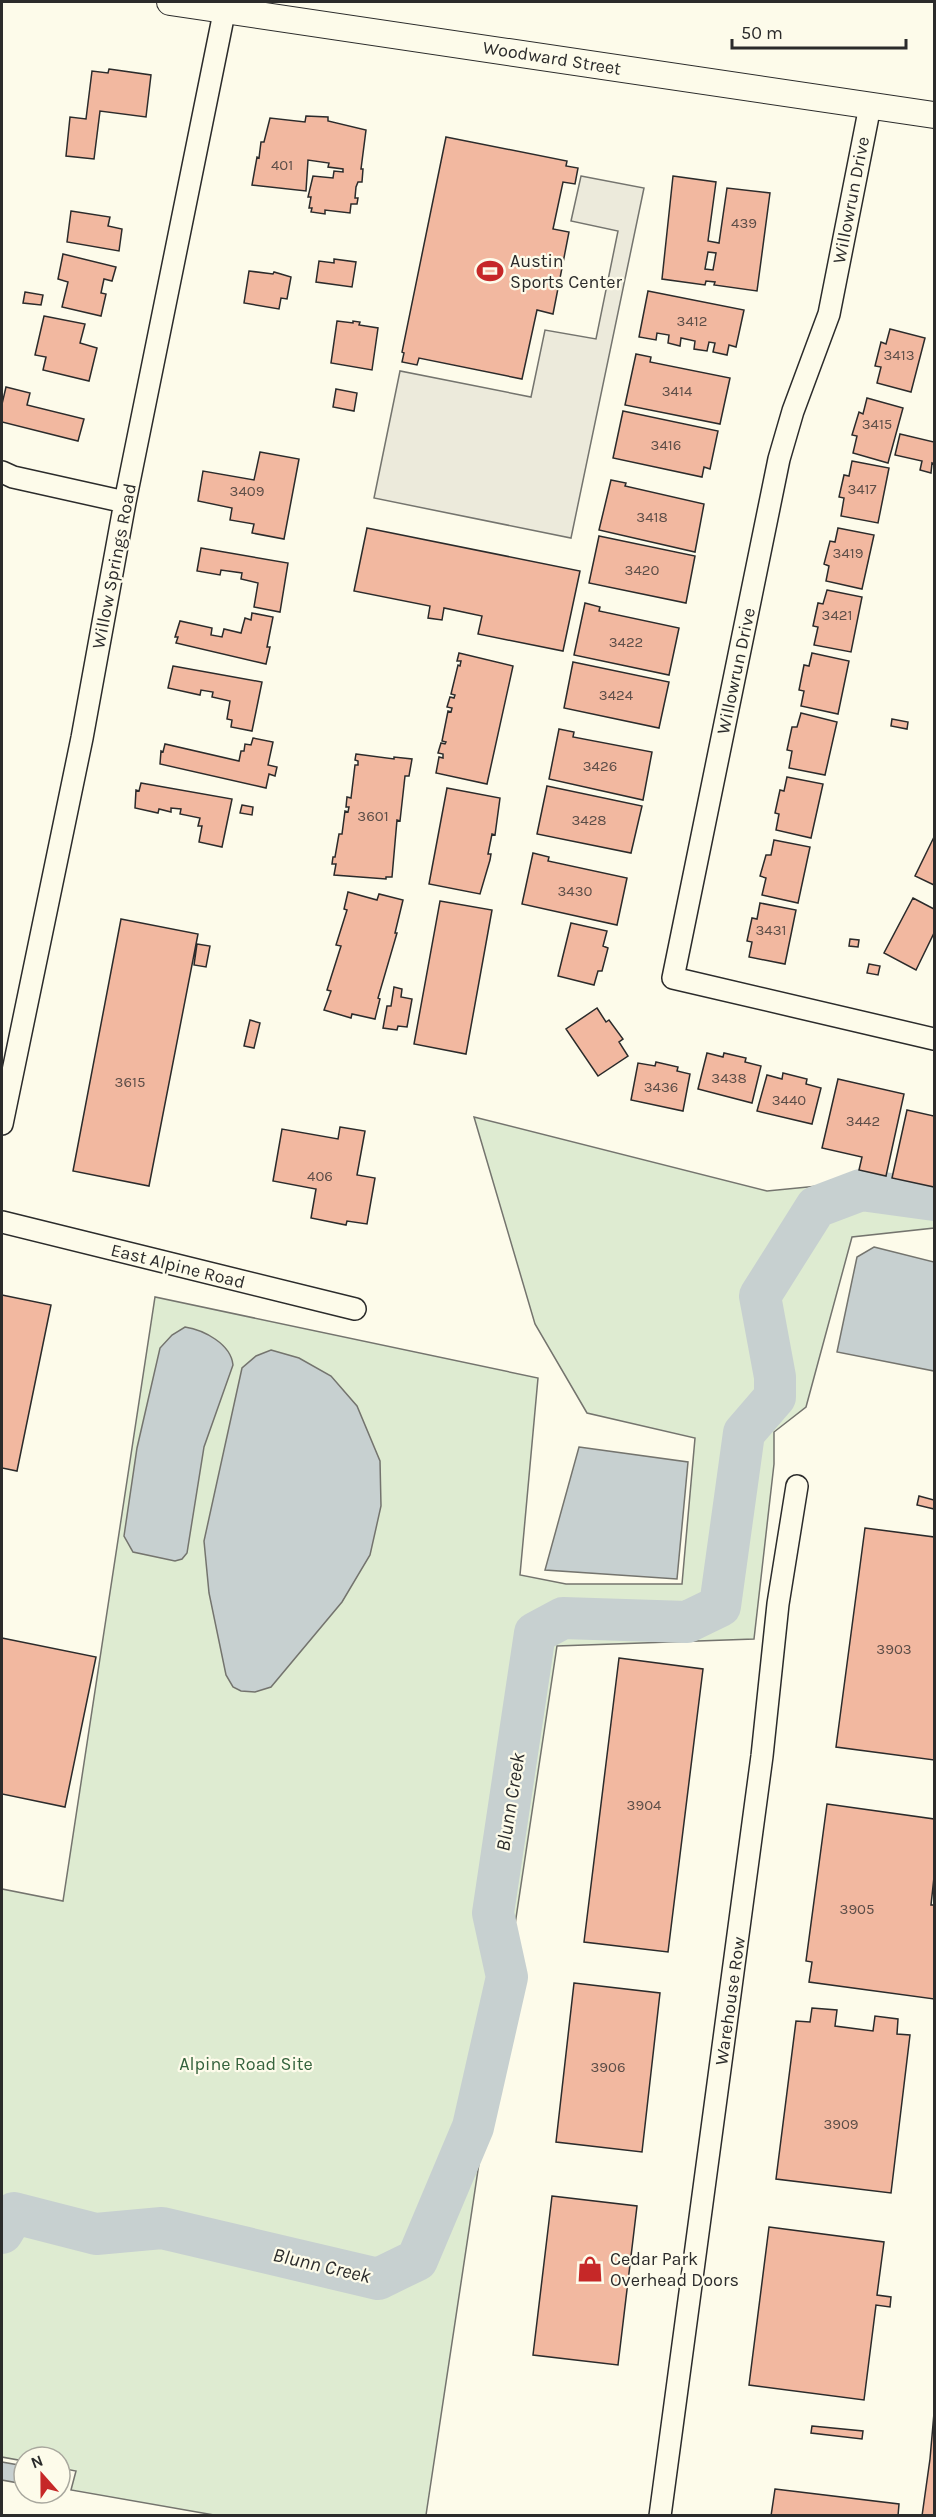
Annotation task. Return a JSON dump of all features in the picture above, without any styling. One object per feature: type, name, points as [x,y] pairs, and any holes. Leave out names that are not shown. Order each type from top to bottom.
[{"type":"street","name":"Woodward Street","points":[[170,2],[225,8],[934,115]]},
{"type":"street","name":"Willow Springs Road","points":[[2,1124],[80,747],[125,502],[225,8]]},
{"type":"street","name":"Willowrun Drive","points":[[870,106],[829,314],[793,411],[779,459],[673,978],[934,1040]]},
{"type":"street","points":[[2,472],[13,477],[125,502]]},
{"type":"street","name":"East Alpine Road","points":[[2,1222],[355,1309]]},
{"type":"street","name":"Warehouse Row","points":[[660,2516],[762,1756],[778,1604],[797,1486]]},
{"type":"green space","name":"Alpine Road Site","points":[[474,1117],[767,1191],[869,1181],[934,1190],[934,1228],[852,1237],[806,1407],[774,1432],[774,1464],[754,1639],[557,1646],[426,2515],[214,2515],[72,2490],[76,2471],[72,2470],[72,2445],[12,2445],[12,2459],[2,2457],[2,1889],[63,1901],[155,1297],[538,1378],[520,1575],[566,1584],[682,1584],[695,1438],[587,1413],[535,1324]]},
{"type":"shaded area","points":[[581,176],[644,188],[571,538],[374,498],[400,371],[531,397],[545,330],[596,339],[618,231],[571,221]]},
{"type":"shaded area","points":[[874,1247],[934,1262],[934,1371],[837,1352],[857,1257]]},
{"type":"shaded area","points":[[185,1327],[200,1331],[215,1339],[227,1351],[233,1365],[204,1447],[187,1553],[182,1559],[175,1561],[133,1552],[124,1536],[137,1448],[160,1348],[172,1335]]},
{"type":"shaded area","points":[[271,1350],[299,1358],[331,1376],[357,1406],[380,1461],[381,1506],[370,1555],[342,1602],[271,1687],[255,1692],[241,1691],[233,1687],[226,1675],[209,1593],[204,1541],[242,1368],[256,1356]]},
{"type":"shaded area","points":[[579,1447],[688,1462],[677,1579],[545,1570]]},
{"type":"shaded area","points":[[2,2462],[12,2464],[12,2482],[2,2480]]},
{"type":"building","points":[[109,69],[151,75],[146,117],[100,111],[94,159],[66,156],[70,117],[86,119],[92,71],[108,73]]},
{"type":"building","points":[[306,116],[328,117],[328,121],[366,130],[361,169],[363,169],[362,182],[358,182],[356,187],[357,204],[351,204],[350,213],[325,210],[325,214],[311,212],[312,208],[309,208],[311,197],[308,197],[313,176],[333,178],[334,171],[343,172],[343,169],[328,167],[329,163],[308,160],[306,191],[252,185],[261,142],[264,142],[270,118],[305,122]]},
{"type":"building","name":"Austin Sports Center","points":[[446,137],[567,161],[566,166],[578,168],[575,184],[563,182],[553,229],[569,232],[553,314],[537,310],[522,379],[419,358],[417,365],[402,362],[404,353],[402,352]]},
{"type":"building","points":[[673,176],[716,182],[708,241],[719,243],[727,188],[770,193],[757,291],[714,285],[715,282],[706,281],[705,285],[662,279]],"holes":[[[708,252],[716,253],[713,270],[705,269]]]},
{"type":"building","points":[[71,211],[110,217],[108,226],[122,229],[119,251],[67,242]]},
{"type":"building","points":[[63,254],[116,267],[112,281],[104,279],[101,293],[106,294],[101,316],[62,307],[68,282],[58,279]]},
{"type":"building","points":[[334,259],[356,262],[352,287],[316,282],[319,261],[334,263]]},
{"type":"building","points":[[249,271],[273,274],[274,272],[291,277],[287,299],[281,298],[279,309],[244,303]]},
{"type":"building","points":[[648,291],[744,310],[736,347],[729,345],[727,355],[713,352],[715,343],[709,342],[707,351],[694,349],[695,341],[681,338],[680,346],[668,343],[669,335],[657,333],[656,340],[639,337]]},
{"type":"building","points":[[25,292],[43,295],[41,305],[23,303]]},
{"type":"building","points":[[44,316],[85,324],[80,343],[97,348],[89,381],[43,370],[46,357],[35,355]]},
{"type":"building","points":[[337,321],[360,322],[359,325],[378,328],[372,370],[331,363]]},
{"type":"building","points":[[890,329],[925,338],[911,392],[877,383],[881,367],[875,366],[881,342],[886,344]]},
{"type":"building","points":[[636,354],[651,357],[650,362],[730,378],[720,424],[625,405]]},
{"type":"building","points":[[6,387],[30,393],[27,405],[84,419],[78,441],[2,422],[2,404]]},
{"type":"building","points":[[336,389],[357,393],[354,411],[333,407]]},
{"type":"building","points":[[867,398],[903,408],[888,463],[853,453],[857,436],[852,435],[859,412],[863,414]]},
{"type":"building","points":[[623,411],[718,431],[710,469],[704,467],[702,477],[613,458]]},
{"type":"building","points":[[900,434],[934,442],[934,464],[932,463],[931,473],[920,470],[922,461],[895,455]]},
{"type":"building","points":[[260,452],[299,459],[284,539],[252,533],[254,524],[230,520],[232,508],[198,501],[203,471],[254,480]]},
{"type":"building","points":[[852,461],[889,468],[878,523],[841,516],[844,498],[839,497],[844,475],[849,476]]},
{"type":"building","points":[[611,480],[626,483],[625,486],[704,504],[695,552],[599,530]]},
{"type":"building","points":[[367,528],[580,571],[563,651],[478,634],[482,616],[444,608],[442,620],[428,618],[430,606],[354,591]]},
{"type":"building","points":[[838,528],[874,535],[862,589],[826,581],[829,566],[824,564],[830,541],[835,542]]},
{"type":"building","points":[[599,536],[695,556],[686,603],[589,583]]},
{"type":"building","points":[[201,548],[288,563],[280,612],[254,607],[258,583],[241,579],[242,573],[221,570],[220,575],[197,571]]},
{"type":"building","points":[[827,590],[862,597],[851,652],[814,645],[818,627],[813,626],[818,603],[823,604]]},
{"type":"building","points":[[585,603],[600,607],[599,611],[679,628],[669,675],[574,655]]},
{"type":"building","points":[[252,613],[273,617],[266,664],[176,643],[178,637],[175,637],[180,621],[212,628],[211,635],[222,637],[224,629],[241,633],[245,618],[251,620]]},
{"type":"building","points":[[459,653],[513,666],[487,784],[436,773],[439,757],[443,758],[443,754],[438,753],[441,743],[446,742],[442,741],[448,711],[451,712],[452,708],[447,707],[450,697],[454,698],[455,695],[451,694],[461,661],[457,661]]},
{"type":"building","points":[[812,653],[849,661],[838,714],[801,706],[804,691],[799,690],[804,665],[809,666]]},
{"type":"building","points":[[573,662],[669,682],[659,728],[564,708]]},
{"type":"building","points":[[173,666],[262,682],[252,731],[231,727],[232,720],[227,719],[230,701],[212,697],[213,692],[201,690],[200,695],[168,688]]},
{"type":"building","points":[[801,713],[837,722],[825,775],[789,768],[792,751],[787,750],[792,727],[797,727]]},
{"type":"building","points":[[892,719],[908,722],[907,729],[891,726]]},
{"type":"building","points":[[559,729],[574,732],[573,737],[652,752],[643,800],[549,779]]},
{"type":"building","points":[[253,738],[273,742],[268,765],[277,767],[275,776],[269,774],[266,788],[160,764],[161,751],[163,752],[165,744],[239,761],[245,744],[251,745]]},
{"type":"building","points":[[356,754],[412,759],[409,776],[405,776],[400,821],[397,820],[392,877],[386,877],[386,879],[334,875],[336,864],[332,864],[333,857],[335,857],[339,834],[342,834],[345,811],[348,812],[347,797],[351,798],[355,765],[358,765],[358,761],[355,760]]},
{"type":"building","points":[[787,777],[823,784],[811,838],[776,830],[779,814],[775,813],[780,790],[784,791]]},
{"type":"building","points":[[141,783],[232,799],[222,847],[199,842],[202,826],[198,826],[200,818],[180,814],[181,809],[171,808],[171,812],[159,809],[158,813],[135,808],[136,790],[139,791]]},
{"type":"building","points":[[547,786],[642,806],[631,853],[537,834]]},
{"type":"building","points":[[447,788],[500,798],[495,835],[492,834],[488,854],[491,854],[490,860],[480,894],[429,884]]},
{"type":"building","points":[[242,805],[253,807],[252,815],[240,813]]},
{"type":"building","points":[[934,837],[934,885],[915,876]]},
{"type":"building","points":[[774,840],[810,847],[798,903],[762,895],[766,878],[760,876],[766,855],[771,855]]},
{"type":"building","points":[[533,853],[549,857],[548,861],[627,878],[617,925],[522,904]]},
{"type":"building","points":[[348,892],[377,900],[379,894],[403,900],[395,933],[397,933],[378,998],[380,999],[375,1019],[352,1014],[351,1018],[324,1010],[331,991],[327,990],[341,946],[336,945],[347,910],[344,909]]},
{"type":"building","points":[[913,898],[934,909],[934,933],[916,970],[884,953]]},
{"type":"building","points":[[440,901],[492,910],[466,1054],[414,1044]]},
{"type":"building","points":[[760,903],[796,910],[785,964],[749,957],[752,942],[747,941],[752,918],[757,919]]},
{"type":"building","points":[[121,919],[198,934],[149,1186],[73,1171]]},
{"type":"building","points":[[571,923],[607,931],[603,946],[608,948],[602,971],[598,971],[594,985],[558,976]]},
{"type":"building","points":[[850,939],[859,940],[858,947],[849,946]]},
{"type":"building","points":[[197,944],[210,946],[206,967],[194,965]]},
{"type":"building","points":[[869,964],[880,966],[878,975],[867,973]]},
{"type":"building","points":[[394,987],[402,989],[401,997],[412,999],[407,1027],[398,1026],[397,1030],[383,1028],[387,1006],[391,1006]]},
{"type":"building","points":[[597,1008],[606,1022],[609,1020],[623,1039],[619,1042],[628,1056],[598,1076],[566,1029]]},
{"type":"building","points":[[250,1020],[260,1023],[254,1048],[244,1046]]},
{"type":"building","points":[[707,1053],[723,1057],[724,1053],[746,1058],[745,1062],[761,1066],[752,1103],[698,1089]]},
{"type":"building","points":[[656,1062],[678,1067],[677,1071],[690,1074],[683,1111],[631,1100],[638,1063],[655,1066]]},
{"type":"building","points":[[783,1073],[807,1079],[806,1084],[821,1088],[812,1124],[757,1111],[767,1075],[782,1079]]},
{"type":"building","points":[[838,1079],[904,1094],[886,1176],[859,1170],[862,1157],[822,1148]]},
{"type":"building","points":[[907,1110],[934,1116],[934,1187],[892,1178]]},
{"type":"building","points":[[340,1127],[365,1131],[357,1175],[375,1178],[367,1224],[347,1221],[346,1225],[311,1218],[316,1189],[273,1181],[282,1129],[338,1139]]},
{"type":"building","points":[[2,1295],[51,1305],[17,1471],[2,1468]]},
{"type":"building","points":[[919,1496],[934,1500],[934,1509],[917,1505]]},
{"type":"building","points":[[865,1528],[934,1537],[934,1760],[836,1747]]},
{"type":"building","points":[[2,1638],[96,1657],[65,1807],[2,1794]]},
{"type":"building","points":[[619,1658],[703,1669],[668,1952],[584,1942]]},
{"type":"building","points":[[827,1804],[934,1819],[934,1877],[931,1905],[934,1905],[934,1999],[809,1982],[812,1962],[806,1961]]},
{"type":"building","points":[[574,1983],[660,1993],[642,2152],[556,2142]]},
{"type":"building","points":[[812,2008],[837,2010],[835,2026],[873,2031],[875,2016],[898,2019],[897,2034],[910,2035],[891,2193],[776,2179],[796,2021],[810,2022]]},
{"type":"building","points":[[552,2196],[637,2206],[618,2365],[533,2355]]},
{"type":"building","points":[[769,2227],[884,2242],[877,2295],[891,2297],[890,2307],[876,2305],[864,2400],[749,2385]]},
{"type":"building","points":[[934,2413],[934,2516],[922,2516],[930,2459]]},
{"type":"building","points":[[812,2426],[863,2431],[862,2439],[811,2433]]},
{"type":"building","points":[[775,2489],[899,2504],[898,2516],[771,2516]]},
{"type":"waterway","name":"Blunn Creek","points":[[2,2233],[14,2213],[96,2234],[162,2228],[378,2279],[417,2260],[473,2127],[507,1977],[493,1913],[535,1633],[563,1618],[687,1622],[720,1606],[744,1433],[775,1397],[775,1377],[760,1296],[816,1207],[861,1190],[934,1200]]},
{"type":"place","name":"Austin Sports Center","points":[[490,271]]},
{"type":"place","name":"Cedar Park Overhead Doors","points":[[590,2269]]}]
